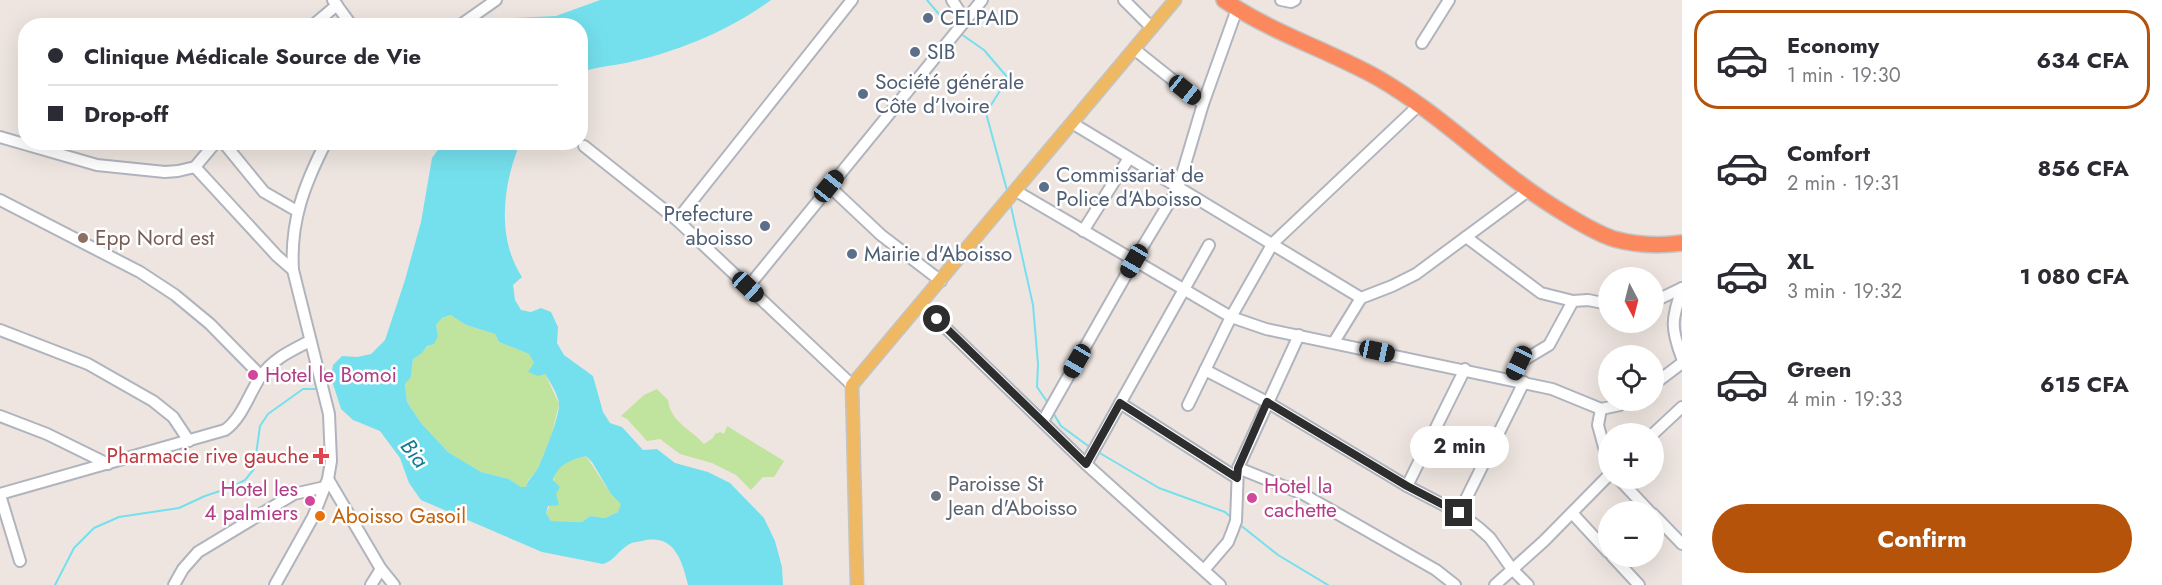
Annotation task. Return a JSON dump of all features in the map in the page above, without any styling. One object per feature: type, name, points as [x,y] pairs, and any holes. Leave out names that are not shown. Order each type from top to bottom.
[{"type":"highway","points":[[1224,0],[1298,41],[1364,71],[1419,105],[1528,191],[1583,225],[1614,239],[1643,244],[1682,243]]},
{"type":"main road","points":[[858,584],[852,385],[1175,0]]},
{"type":"street","points":[[470,18],[495,0]]},
{"type":"street","points":[[677,220],[852,0]]},
{"type":"street","points":[[952,0],[965,20]]},
{"type":"street","points":[[748,287],[982,0]]},
{"type":"street","points":[[1124,0],[1152,28]]},
{"type":"street","points":[[1281,0],[1291,2],[1294,0]]},
{"type":"street","points":[[1422,43],[1449,0]]},
{"type":"street","points":[[320,18],[335,2],[346,18]]},
{"type":"street","points":[[1043,421],[1178,188],[1203,104],[1238,9]]},
{"type":"street","points":[[1134,49],[1203,104]]},
{"type":"street","points":[[1188,405],[1231,317],[1273,243],[1419,105]]},
{"type":"street","points":[[1072,123],[1273,243],[1360,298]]},
{"type":"street","points":[[0,137],[18,142]]},
{"type":"street","points":[[588,149],[677,220],[852,385]]},
{"type":"street","points":[[45,150],[97,165],[165,172],[195,167],[209,150]]},
{"type":"street","points":[[230,150],[264,192],[297,211]]},
{"type":"street","points":[[275,585],[313,517],[327,483],[332,438],[329,414],[293,270],[291,249],[297,211],[322,150]]},
{"type":"street","points":[[1083,231],[1129,158]]},
{"type":"street","points":[[195,167],[277,256],[293,270]]},
{"type":"street","points":[[829,186],[881,235],[941,280]]},
{"type":"street","points":[[1016,191],[1231,317],[1266,329],[1552,388],[1598,408]]},
{"type":"street","points":[[1334,342],[1360,298],[1392,286],[1416,273],[1528,191]]},
{"type":"street","points":[[0,200],[140,272],[175,295],[210,324],[261,376]]},
{"type":"street","points":[[1466,237],[1541,293],[1573,301],[1598,302]]},
{"type":"street","points":[[1086,464],[1209,245]]},
{"type":"street","points":[[1664,297],[1682,288]]},
{"type":"street","points":[[1682,288],[1673,315],[1672,327],[1682,358]]},
{"type":"street","points":[[1511,380],[1519,363],[1549,345],[1573,301]]},
{"type":"street","points":[[921,304],[1086,464],[1220,585]]},
{"type":"street","points":[[0,330],[88,364],[153,401],[173,417],[189,441]]},
{"type":"street","points":[[1204,570],[1228,542],[1236,521],[1237,473],[1299,335]]},
{"type":"street","points":[[20,561],[0,495],[225,430],[231,426],[261,376],[277,358],[310,341]]},
{"type":"street","points":[[1664,377],[1682,363]]},
{"type":"street","points":[[1407,486],[1465,369]]},
{"type":"street","points":[[1205,370],[1267,402],[1407,486],[1459,513],[1490,538],[1512,569],[1528,585]]},
{"type":"street","points":[[1459,513],[1524,382]]},
{"type":"street","points":[[1120,403],[1237,473],[1303,494],[1436,570],[1455,585]]},
{"type":"street","points":[[1664,424],[1682,407]]},
{"type":"street","points":[[0,416],[47,434],[108,464]]},
{"type":"street","points":[[327,483],[381,569],[394,585]]},
{"type":"street","points":[[174,585],[183,569],[198,552],[294,494],[327,483]]},
{"type":"street","points":[[1495,585],[1544,541],[1598,486]]},
{"type":"street","points":[[1629,489],[1640,501]]},
{"type":"street","points":[[1572,513],[1598,541]]},
{"type":"street","points":[[1664,525],[1682,544]]},
{"type":"street","points":[[1622,567],[1639,585]]},
{"type":"street","points":[[371,585],[381,569]]},
{"type":"green space","points":[[452,315],[466,325],[495,334],[499,342],[529,354],[545,374],[559,404],[551,437],[536,472],[528,480],[526,487],[521,487],[509,479],[481,472],[448,452],[421,423],[407,402],[405,383],[411,377],[413,359],[438,336],[436,325],[442,318]]},
{"type":"green space","points":[[657,389],[668,400],[677,420],[704,444],[715,434],[720,432],[724,434],[727,426],[784,461],[774,477],[763,477],[751,490],[736,475],[712,463],[680,454],[660,439],[647,441],[627,419],[621,416],[644,395]]},
{"type":"green space","points":[[586,456],[611,494],[622,504],[618,512],[605,518],[590,516],[582,522],[551,521],[546,513],[556,494],[554,477],[556,472],[564,464]]},
{"type":"water","points":[[600,0],[771,0],[738,21],[683,47],[645,59],[588,70],[588,18],[514,18],[556,16]]},
{"type":"water","name":"Bia","points":[[438,150],[517,150],[506,193],[505,228],[508,245],[522,277],[513,285],[515,300],[521,310],[531,312],[541,308],[551,312],[558,327],[557,343],[564,355],[593,376],[603,412],[610,423],[622,427],[643,450],[657,449],[675,463],[708,472],[730,483],[764,518],[775,541],[782,567],[783,585],[688,585],[683,566],[675,551],[662,541],[635,542],[603,564],[542,552],[421,500],[409,483],[400,458],[380,431],[353,420],[341,409],[331,378],[333,365],[342,356],[357,357],[371,354],[385,340],[421,222],[432,158]],"holes":[[[451,315],[466,325],[495,334],[499,342],[529,354],[534,363],[528,372],[538,376],[545,374],[558,400],[554,427],[538,468],[526,487],[521,487],[509,479],[481,472],[448,452],[421,423],[407,402],[405,384],[411,377],[413,359],[427,346],[434,344],[438,336],[436,325],[442,318]],[[586,456],[611,494],[621,504],[618,512],[605,518],[590,516],[582,522],[551,521],[546,513],[548,506],[559,505],[556,494],[560,487],[553,480],[558,470],[575,459]]]},
{"type":"waterway","points":[[927,0],[954,29]]},
{"type":"waterway","points":[[961,34],[984,50],[1008,78],[986,113],[1008,194]]},
{"type":"waterway","points":[[1010,202],[1033,305],[1038,364],[1037,387],[1048,403]]},
{"type":"waterway","points":[[55,585],[74,548],[94,528],[119,517],[179,508],[245,480],[254,469],[260,426],[268,414],[303,389],[318,389]]},
{"type":"waterway","points":[[1052,411],[1061,426],[1091,448]]},
{"type":"waterway","points":[[1098,452],[1159,488],[1225,512],[1232,518]]},
{"type":"waterway","points":[[1239,524],[1278,555],[1328,585]]},
{"type":"place","name":"CELPAID","points":[[928,18]]},
{"type":"place","name":"SIB","points":[[915,52]]},
{"type":"place","name":"Société générale Côte d’Ivoire","points":[[863,94]]},
{"type":"place","name":"Commissariat de Police d'Aboisso","points":[[1044,187]]},
{"type":"place","name":"Prefecture aboisso","points":[[765,226]]},
{"type":"place","name":"Epp Nord est","points":[[83,238]]},
{"type":"place","name":"Mairie d'Aboisso","points":[[852,254]]},
{"type":"place","name":"Hotel le Bomoi","points":[[253,375]]},
{"type":"place","name":"Pharmacie rive gauche","points":[[321,456]]},
{"type":"place","name":"Paroisse St Jean d'Aboisso","points":[[936,496]]},
{"type":"place","name":"Hotel la cachette","points":[[1252,498]]},
{"type":"place","name":"Hotel les 4 palmiers","points":[[310,501]]},
{"type":"place","name":"Aboisso Gasoil","points":[[320,516]]},
{"type":"route","points":[[937,319],[1086,464],[1120,403],[1237,478],[1238,468],[1267,402],[1407,486],[1459,513]]}]
